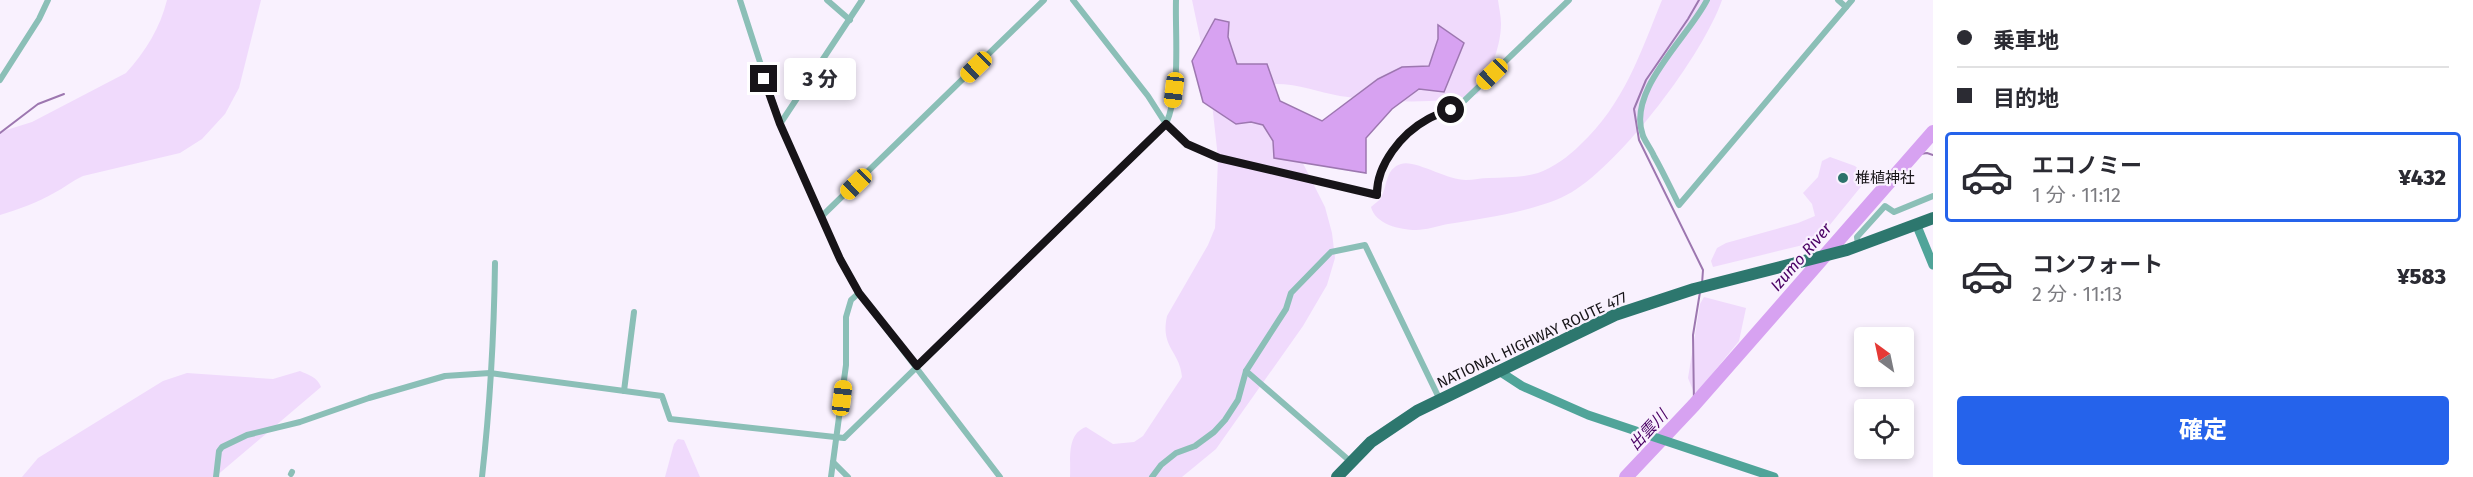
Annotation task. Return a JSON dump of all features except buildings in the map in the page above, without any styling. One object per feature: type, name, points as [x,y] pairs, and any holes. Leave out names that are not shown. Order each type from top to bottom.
[{"type":"highway","name":"NATIONAL HIGHWAY ROUTE 477","points":[[1337,477],[1351,462],[1394,426],[1440,400],[1615,315],[1694,289],[1852,248],[1933,218]]},
{"type":"street","points":[[0,80],[39,19],[48,0]]},
{"type":"street","points":[[740,0],[780,124],[821,217],[859,293],[1000,477]]},
{"type":"street","points":[[827,0],[850,20]]},
{"type":"street","points":[[780,124],[862,0]]},
{"type":"street","points":[[821,217],[1044,0]]},
{"type":"street","points":[[1073,0],[1148,96],[1166,124],[1187,144],[1219,158],[1377,195],[1377,183],[1381,169],[1392,152],[1410,133],[1427,119],[1451,110],[1464,100],[1569,0]]},
{"type":"street","points":[[216,477],[219,451],[222,447],[247,435],[300,422],[369,398],[445,376],[490,373],[662,396],[670,419],[844,438],[1166,124],[1172,110],[1174,90],[1176,0]]},
{"type":"street","points":[[1707,0],[1697,19],[1650,84],[1641,102],[1639,118],[1643,136],[1679,205],[1852,0]]},
{"type":"street","points":[[1838,0],[1846,7]]},
{"type":"street","points":[[1852,248],[1857,237],[1885,206],[1894,212],[1933,196]]},
{"type":"street","points":[[1917,225],[1933,265]]},
{"type":"street","points":[[1152,477],[1161,465],[1176,453],[1195,446],[1214,432],[1225,420],[1238,400],[1246,371],[1286,309],[1291,293],[1331,252],[1365,245],[1440,400]]},
{"type":"street","points":[[482,477],[494,338],[495,263]]},
{"type":"street","points":[[831,477],[846,365],[846,317],[851,300],[859,293]]},
{"type":"street","points":[[624,392],[633,312]]},
{"type":"street","points":[[1246,371],[1351,462]]},
{"type":"street","points":[[1499,371],[1522,386],[1555,401],[1774,477]]},
{"type":"street","points":[[833,462],[848,477]]},
{"type":"shaded area","points":[[167,0],[261,0],[239,88],[225,114],[202,139],[180,153],[83,176],[41,200],[0,215],[0,132],[32,122],[126,73],[151,39]]},
{"type":"shaded area","points":[[1192,0],[1498,0],[1501,21],[1499,42],[1494,60],[1478,94],[1463,97],[1428,101],[1373,100],[1276,84],[1268,94],[1325,207],[1332,233],[1335,258],[1327,285],[1303,326],[1216,449],[1182,477],[1070,477],[1072,441],[1080,430],[1086,427],[1113,444],[1134,442],[1143,436],[1182,377],[1178,361],[1166,335],[1167,316],[1208,245],[1215,228],[1218,158],[1210,85]]},
{"type":"shaded area","points":[[1662,0],[1722,0],[1698,49],[1659,105],[1614,157],[1572,192],[1559,199],[1512,213],[1416,230],[1389,225],[1373,213],[1371,207],[1381,198],[1389,174],[1401,164],[1414,164],[1450,177],[1469,180],[1532,175],[1566,157],[1580,145],[1608,113],[1638,59]]},
{"type":"shaded area","points":[[1215,19],[1229,22],[1228,37],[1237,64],[1267,64],[1280,101],[1322,121],[1378,79],[1402,67],[1429,66],[1438,39],[1438,25],[1464,43],[1444,92],[1419,89],[1392,109],[1366,138],[1366,173],[1274,158],[1273,141],[1263,125],[1251,122],[1236,124],[1203,102],[1192,61]]},
{"type":"shaded area","points":[[1830,157],[1855,166],[1868,178],[1820,237],[1803,245],[1713,267],[1711,261],[1717,248],[1726,243],[1815,216],[1812,204],[1803,193],[1818,177],[1822,161]]},
{"type":"shaded area","points":[[1704,297],[1746,308],[1739,341],[1695,395],[1688,378],[1700,304]]},
{"type":"shaded area","points":[[300,371],[310,375],[321,387],[215,477],[22,477],[38,458],[163,381],[187,373],[273,379]]},
{"type":"shaded area","points":[[678,439],[684,440],[700,477],[665,477],[674,444]]},
{"type":"waterway","points":[[1699,0],[1646,80],[1634,109],[1639,140],[1703,270],[1702,284]]},
{"type":"waterway","points":[[0,133],[38,104],[64,94]]},
{"type":"waterway","name":"Izumo River","points":[[1626,477],[1694,405],[1933,132]]},
{"type":"waterway","points":[[1913,155],[1927,153],[1933,155]]},
{"type":"waterway","points":[[1694,405],[1693,335],[1700,292]]},
{"type":"place","name":"椎植神社","points":[[1843,178]]},
{"type":"route","points":[[764,79],[780,124],[840,259],[859,293],[917,366],[1166,124],[1187,144],[1219,158],[1377,195],[1377,183],[1381,169],[1392,152],[1427,119],[1451,110]]},
{"type":"water label","name":"出雲川","points":[[1648,430]]}]
